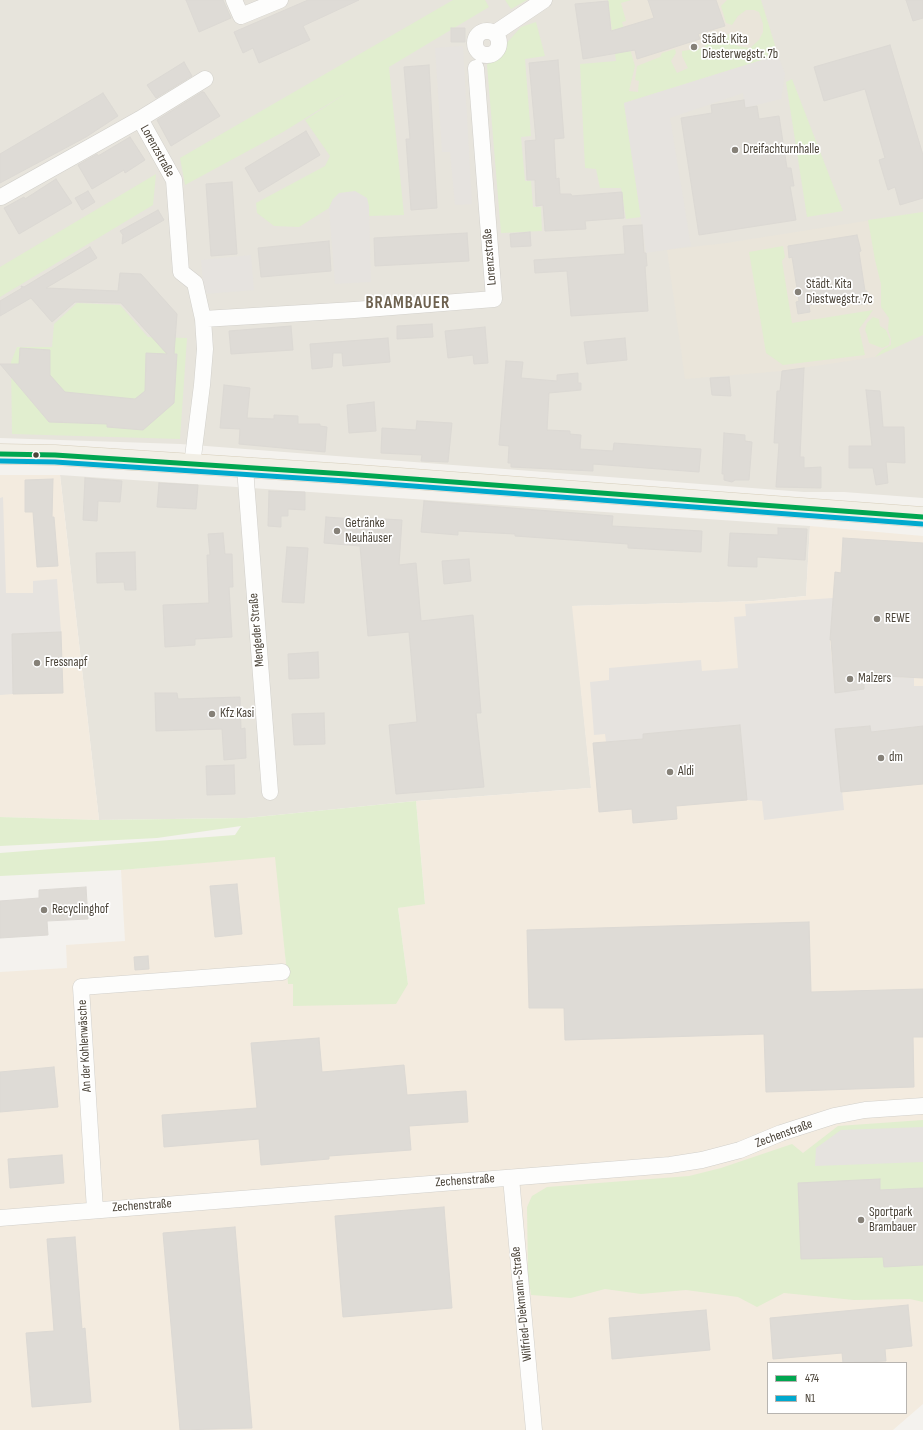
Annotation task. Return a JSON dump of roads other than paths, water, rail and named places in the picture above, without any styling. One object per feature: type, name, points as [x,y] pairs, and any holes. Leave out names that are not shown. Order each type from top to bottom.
[{"type":"main road","points":[[0,454],[55,454],[923,517]]},
{"type":"street","points":[[234,0],[241,16],[280,0]]},
{"type":"street","points":[[495,33],[539,1]]},
{"type":"street","name":"Lorenzstraße","points":[[203,319],[354,310],[494,299],[476,68]]},
{"type":"street","name":"Lorenzstraße","points":[[1,197],[140,119],[205,79]]},
{"type":"street","name":"Lorenzstraße","points":[[140,119],[174,180],[181,272],[195,282],[203,319],[205,349],[203,378],[192,465]]},
{"type":"street","name":"Mengeder Straße","points":[[245,468],[270,792]]},
{"type":"street","name":"An der Kohlenwäsche","points":[[94,1210],[81,987],[282,972]]},
{"type":"street","name":"Zechenstraße","points":[[0,1218],[670,1165],[702,1160],[740,1150],[834,1116],[866,1110],[923,1106]]},
{"type":"street","name":"Wilfried-Diekmann-Straße","points":[[511,1178],[534,1430]]},
{"type":"place","name":"Städt. Kita Diesterwegstr. 7b","points":[[694,47]]},
{"type":"place","name":"Dreifachturnhalle","points":[[735,150]]},
{"type":"place","name":"Städt. Kita Diestwegstr. 7c","points":[[798,292]]},
{"type":"place","name":"Getränke Neuhäuser","points":[[337,531]]},
{"type":"place","name":"REWE","points":[[877,619]]},
{"type":"place","name":"Fressnapf","points":[[37,663]]},
{"type":"place","name":"Malzers","points":[[850,679]]},
{"type":"place","name":"Kfz Kasi","points":[[212,714]]},
{"type":"place","name":"dm","points":[[881,758]]},
{"type":"place","name":"Aldi","points":[[670,772]]},
{"type":"place","name":"Recyclinghof","points":[[44,910]]},
{"type":"place","name":"Sportpark Brambauer","points":[[861,1220]]},
{"type":"district","name":"BRAMBAUER","points":[[408,304]]}]
